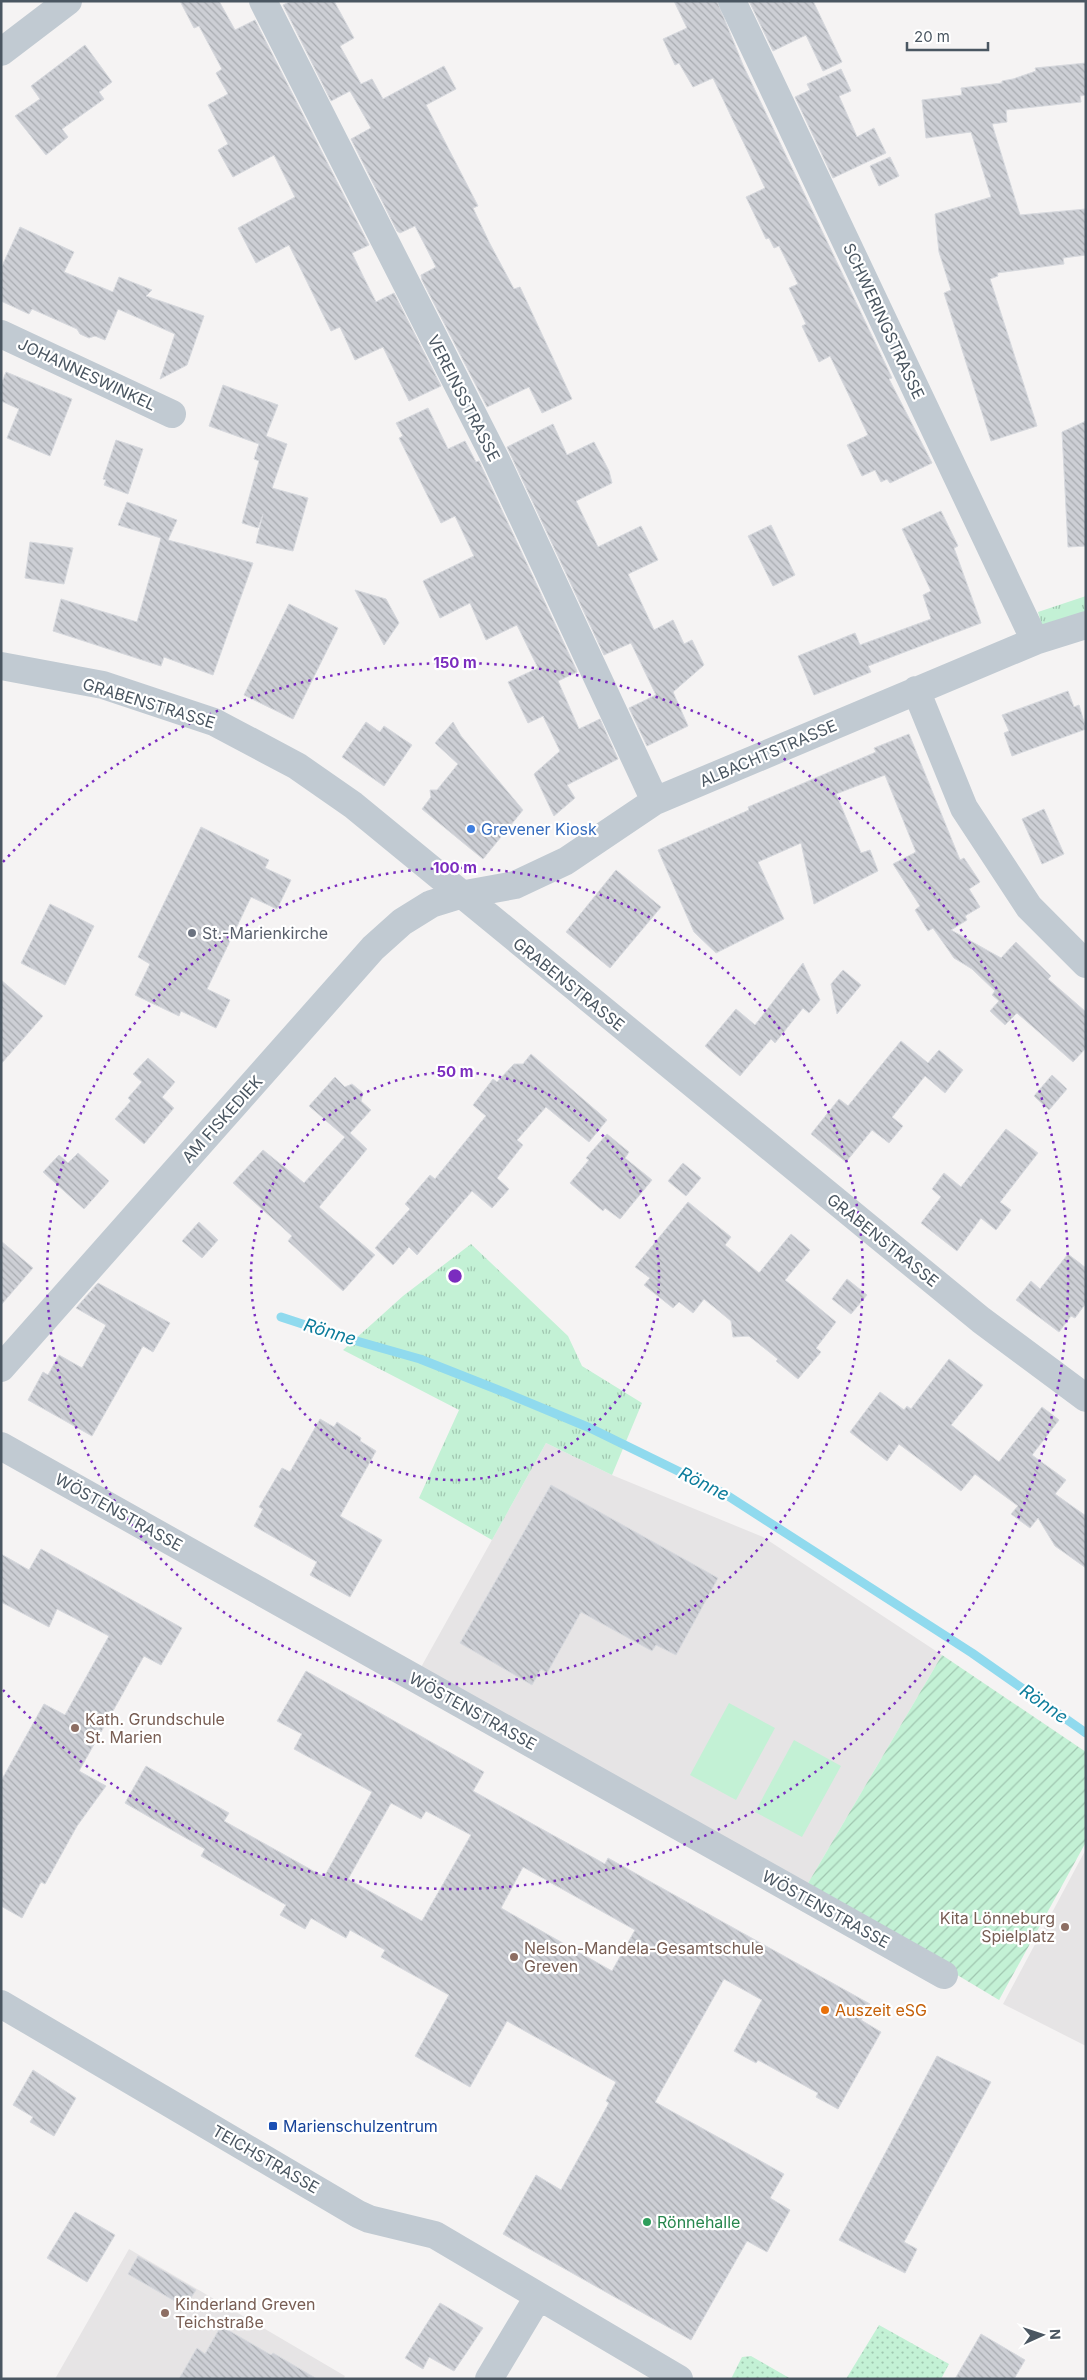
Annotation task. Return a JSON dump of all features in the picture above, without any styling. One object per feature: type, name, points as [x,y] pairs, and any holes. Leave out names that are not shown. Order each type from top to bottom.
[{"type":"street","points":[[1,52],[68,1]]},
{"type":"street","name":"VEREINSSTRASSE","points":[[263,1],[496,460],[655,801]]},
{"type":"street","name":"SCHWERINGSTRASSE","points":[[732,1],[1035,641]]},
{"type":"street","name":"JOHANNESWINKEL","points":[[1,334],[172,414]]},
{"type":"street","name":"ALBACHTSTRASSE","points":[[460,895],[515,885],[557,865],[655,801],[1035,641],[1086,625]]},
{"type":"street","name":"GRABENSTRASSE","points":[[1,666],[102,686],[214,722],[297,766],[353,806],[966,1308],[1086,1398]]},
{"type":"street","points":[[916,690],[964,808],[1029,907],[1086,964]]},
{"type":"street","name":"AM FISKEDIEK","points":[[1,1368],[373,948],[402,922],[431,904],[460,895]]},
{"type":"street","name":"WÖSTENSTRASSE","points":[[1,1446],[944,1975]]},
{"type":"street","name":"TEICHSTRASSE","points":[[1,2004],[358,2214],[369,2219],[435,2235],[679,2379]]},
{"type":"street","points":[[489,2379],[538,2297]]},
{"type":"shaded area","points":[[546,1443],[612,1475],[763,1537],[942,1655],[807,1885],[420,1669]]},
{"type":"shaded area","name":"Kita Lönneburg Spielplatz","points":[[1086,1849],[1086,2046],[1003,2004]]},
{"type":"shaded area","name":"Kinderland Greven Teichstraße","points":[[129,2249],[345,2376],[343,2379],[55,2379]]},
{"type":"green space","points":[[1086,596],[1086,612],[1042,626],[1038,612]]},
{"type":"green space","points":[[471,1244],[568,1336],[582,1366],[642,1403],[612,1475],[546,1443],[492,1540],[419,1498],[459,1410],[343,1350],[403,1296]]},
{"type":"green space","points":[[942,1655],[1086,1752],[1086,1842],[999,2000],[807,1885]]},
{"type":"green space","points":[[729,1703],[775,1728],[736,1800],[690,1775]]},
{"type":"green space","points":[[794,1740],[841,1766],[802,1837],[755,1812]]},
{"type":"green space","points":[[879,2325],[949,2364],[941,2379],[846,2379]]},
{"type":"green space","points":[[751,2356],[791,2379],[731,2379],[742,2357]]},
{"type":"building","points":[[180,1],[219,1],[235,30],[255,20],[369,245],[352,253],[376,302],[394,293],[441,386],[409,401],[383,347],[355,360],[340,327],[331,331],[289,245],[256,263],[238,228],[295,197],[274,155],[233,177],[218,150],[228,144],[208,105],[228,94],[216,73],[222,69],[199,26],[194,28]]},
{"type":"building","points":[[291,1],[334,1],[354,38],[340,46],[361,84],[372,79],[383,99],[444,66],[456,89],[426,105],[478,206],[473,208],[489,242],[514,289],[520,287],[572,399],[542,413],[529,387],[487,407],[422,280],[421,275],[436,267],[415,226],[400,233],[397,231],[351,139],[371,128],[350,91],[331,101],[283,5]]},
{"type":"building","points":[[674,1],[717,1],[743,65],[892,378],[889,379],[932,463],[890,483],[887,479],[881,482],[875,470],[862,476],[847,445],[868,435],[830,356],[819,362],[802,326],[806,324],[789,288],[798,284],[779,246],[774,248],[769,238],[766,239],[746,197],[765,188],[713,78],[693,87],[679,63],[675,65],[663,39],[687,28]]},
{"type":"building","points":[[749,1],[813,1],[842,62],[823,71],[806,35],[773,51]]},
{"type":"building","points":[[85,45],[112,82],[99,92],[104,99],[62,129],[68,137],[46,155],[15,116],[40,99],[31,86]]},
{"type":"building","points":[[1086,63],[1086,95],[1080,96],[1081,102],[1006,110],[1007,122],[992,124],[1020,215],[1086,209],[1086,255],[1063,258],[1064,264],[997,273],[998,276],[990,279],[1037,426],[991,441],[944,293],[951,290],[939,252],[935,214],[991,197],[971,132],[926,138],[922,100],[962,95],[961,88],[1002,83],[1002,81],[1036,71],[1035,68]]},
{"type":"building","points":[[841,69],[851,91],[839,96],[857,137],[874,128],[886,153],[833,178],[795,97],[810,90],[807,84]]},
{"type":"building","points":[[890,157],[899,176],[879,186],[870,166]]},
{"type":"building","points":[[20,227],[74,252],[64,272],[113,292],[119,277],[152,290],[146,296],[204,316],[187,365],[160,379],[175,334],[118,309],[105,340],[95,336],[89,338],[80,334],[77,329],[32,309],[29,314],[1,301],[1,268]]},
{"type":"building","points":[[6,372],[72,399],[50,456],[7,438],[19,409],[1,401],[1,385]]},
{"type":"building","points":[[223,385],[278,405],[266,436],[287,444],[272,488],[308,498],[293,551],[256,543],[263,514],[258,528],[242,523],[259,461],[254,459],[259,444],[209,426]]},
{"type":"building","points":[[428,408],[448,449],[465,441],[476,462],[479,461],[576,669],[577,672],[558,681],[579,729],[600,719],[618,759],[567,785],[575,798],[554,816],[534,774],[560,751],[543,716],[528,723],[508,682],[538,668],[517,625],[486,640],[470,603],[440,618],[423,581],[474,556],[455,516],[441,523],[399,438],[403,436],[396,423]]},
{"type":"building","points":[[1086,421],[1086,546],[1068,547],[1062,432]]},
{"type":"building","points":[[553,424],[567,455],[594,442],[609,471],[612,483],[576,501],[598,547],[641,526],[658,560],[628,574],[654,630],[673,620],[684,644],[692,640],[704,665],[673,692],[688,726],[647,746],[629,708],[656,695],[631,643],[604,655],[507,447]]},
{"type":"building","points":[[116,440],[143,449],[128,494],[104,485],[106,480],[103,479]]},
{"type":"building","points":[[127,502],[177,520],[168,540],[253,563],[213,675],[164,657],[161,666],[53,631],[61,599],[137,622],[161,538],[118,525]]},
{"type":"building","points":[[941,511],[958,546],[954,548],[981,623],[868,666],[871,672],[814,695],[798,656],[855,633],[860,645],[931,619],[923,595],[931,591],[902,529]]},
{"type":"building","points":[[771,525],[795,575],[773,586],[748,536]]},
{"type":"building","points":[[30,542],[73,548],[64,584],[25,578]]},
{"type":"building","points":[[355,590],[386,599],[399,623],[384,645]]},
{"type":"building","points":[[289,604],[338,628],[293,719],[244,695]]},
{"type":"building","points":[[1068,691],[1074,707],[1079,705],[1086,729],[1012,756],[1004,733],[1009,731],[1002,715]]},
{"type":"building","points":[[366,722],[380,732],[384,726],[412,745],[384,786],[342,757]]},
{"type":"building","points":[[453,722],[461,736],[523,810],[483,859],[422,809],[431,797],[430,790],[437,790],[458,764],[435,743]]},
{"type":"building","points":[[909,734],[960,860],[964,858],[980,882],[969,889],[980,907],[965,916],[967,920],[951,930],[1001,958],[1016,942],[1051,976],[1048,979],[1086,1012],[1086,1048],[1073,1062],[1017,1013],[1005,1025],[990,1011],[999,1001],[992,995],[995,991],[972,969],[954,958],[933,928],[928,931],[915,910],[920,906],[893,864],[916,852],[885,775],[836,794],[861,853],[870,850],[878,871],[814,904],[801,843],[758,862],[784,919],[716,953],[694,932],[658,850],[749,810],[748,807],[876,752],[874,748]]},
{"type":"building","points":[[1044,809],[1064,854],[1042,864],[1022,819]]},
{"type":"building","name":"St.-Marienkirche","points":[[201,827],[269,860],[265,868],[291,880],[277,909],[251,897],[207,989],[230,1000],[216,1028],[181,1011],[179,1016],[135,995],[150,964],[138,957]]},
{"type":"building","points":[[616,870],[661,907],[610,968],[566,932]]},
{"type":"building","points":[[50,904],[94,926],[65,985],[21,963]]},
{"type":"building","points":[[803,963],[820,1000],[809,1013],[803,1008],[775,1043],[771,1039],[740,1076],[705,1046],[736,1009],[755,1025]]},
{"type":"building","points":[[843,970],[861,985],[837,1014],[831,984]]},
{"type":"building","points":[[1,980],[43,1016],[1,1064]]},
{"type":"building","points":[[901,1041],[928,1063],[939,1050],[963,1070],[945,1093],[925,1076],[892,1117],[903,1126],[889,1143],[872,1130],[846,1162],[811,1134],[839,1099],[848,1106]]},
{"type":"building","points":[[531,1054],[607,1120],[589,1142],[546,1107],[517,1140],[523,1145],[497,1178],[509,1189],[492,1208],[472,1191],[417,1255],[409,1247],[393,1265],[375,1248],[410,1209],[405,1204],[430,1175],[435,1179],[486,1116],[473,1105],[493,1079],[497,1082],[514,1064],[523,1064]]},
{"type":"building","points":[[148,1058],[175,1082],[162,1097],[174,1108],[144,1144],[115,1119],[131,1101],[128,1098],[142,1082],[133,1074]]},
{"type":"building","points":[[1052,1075],[1067,1089],[1049,1110],[1034,1096]]},
{"type":"building","points":[[335,1077],[345,1087],[352,1084],[363,1093],[361,1101],[371,1110],[350,1133],[367,1149],[319,1207],[375,1255],[343,1291],[288,1241],[292,1236],[233,1183],[263,1150],[304,1183],[345,1137],[309,1106]]},
{"type":"building","points":[[1006,1129],[1038,1153],[1000,1202],[1011,1210],[996,1230],[981,1218],[957,1251],[921,1223],[941,1197],[932,1189],[944,1173],[961,1187]]},
{"type":"building","points":[[607,1134],[629,1152],[625,1158],[652,1180],[620,1219],[605,1208],[603,1211],[570,1183],[589,1160],[586,1158]]},
{"type":"building","points":[[78,1153],[109,1181],[84,1209],[43,1172],[59,1155],[68,1163]]},
{"type":"building","points":[[683,1163],[701,1178],[686,1196],[668,1181]]},
{"type":"building","points":[[688,1202],[731,1237],[725,1245],[759,1273],[791,1234],[810,1250],[785,1280],[836,1322],[816,1348],[821,1352],[798,1379],[776,1361],[778,1359],[749,1336],[733,1337],[731,1321],[704,1299],[693,1313],[679,1302],[673,1308],[644,1285],[650,1278],[635,1267]]},
{"type":"building","points":[[199,1222],[218,1240],[202,1258],[182,1241]]},
{"type":"building","points":[[1,1241],[33,1268],[1,1305]]},
{"type":"building","points":[[1068,1254],[1086,1268],[1086,1303],[1075,1318],[1071,1316],[1059,1332],[1016,1300],[1031,1281],[1040,1289]]},
{"type":"building","points":[[847,1279],[867,1295],[851,1314],[832,1299]]},
{"type":"building","points":[[98,1283],[170,1323],[153,1352],[143,1346],[92,1436],[28,1400],[43,1372],[48,1375],[59,1355],[82,1368],[106,1325],[76,1308]]},
{"type":"building","points":[[949,1359],[983,1385],[951,1425],[999,1462],[1042,1407],[1059,1420],[1032,1455],[1066,1480],[1055,1494],[1086,1516],[1086,1568],[1055,1546],[1038,1518],[1030,1528],[1011,1514],[1018,1506],[975,1474],[961,1491],[899,1444],[887,1461],[850,1432],[880,1392],[904,1410],[907,1406],[911,1409]]},
{"type":"building","points":[[320,1419],[334,1427],[337,1422],[361,1438],[360,1441],[376,1451],[340,1516],[382,1540],[350,1597],[310,1575],[317,1562],[254,1526],[263,1509],[259,1507],[282,1468],[290,1472]]},
{"type":"building","points":[[551,1485],[718,1578],[676,1655],[656,1645],[652,1651],[581,1612],[547,1673],[541,1669],[532,1685],[460,1643]]},
{"type":"building","points":[[41,1549],[182,1628],[161,1665],[144,1656],[79,1771],[106,1786],[77,1826],[45,1884],[41,1882],[22,1918],[1,1906],[1,1781],[44,1704],[65,1715],[109,1636],[57,1609],[49,1627],[1,1602],[1,1554],[29,1570]]},
{"type":"building","points":[[306,1671],[484,1772],[473,1791],[605,1864],[608,1858],[870,2004],[861,2020],[881,2032],[838,2109],[816,2097],[818,2093],[758,2060],[756,2063],[734,2051],[762,2000],[724,1979],[655,2102],[784,2174],[770,2198],[790,2210],[767,2252],[747,2241],[691,2340],[503,2234],[536,2175],[561,2190],[609,2103],[606,2101],[616,2082],[507,2021],[470,2087],[415,2056],[449,1995],[381,1957],[385,1950],[350,1930],[346,1938],[311,1918],[305,1929],[280,1915],[286,1905],[201,1856],[205,1849],[125,1803],[146,1766],[229,1813],[224,1821],[324,1877],[372,1792],[294,1749],[302,1734],[277,1721]],"holes":[[[391,1803],[421,1819],[426,1811],[471,1835],[422,1921],[348,1879]],[[523,1867],[635,1930],[612,1971],[501,1908]]]},
{"type":"building","points":[[937,2056],[991,2082],[904,2242],[917,2249],[905,2273],[839,2240]]},
{"type":"building","points":[[33,2070],[76,2098],[54,2136],[30,2122],[33,2117],[13,2105]]},
{"type":"building","points":[[75,2212],[115,2235],[87,2282],[47,2258]]},
{"type":"building","points":[[138,2256],[196,2290],[185,2307],[128,2274]]},
{"type":"building","points":[[440,2303],[483,2328],[454,2371],[429,2357],[423,2369],[405,2358]]},
{"type":"building","points":[[221,2326],[317,2379],[179,2379],[197,2348],[205,2354]]},
{"type":"building","points":[[981,2334],[1025,2360],[1014,2379],[955,2379]]},
{"type":"waterway","name":"Rönne","points":[[281,1317],[420,1359],[506,1393],[590,1428],[725,1494],[972,1653],[1086,1733]]},
{"type":"place","name":"Grevener Kiosk","points":[[471,829]]},
{"type":"place","name":"St.-Marienkirche","points":[[192,933]]},
{"type":"place","name":"Kath. Grundschule St. Marien","points":[[75,1728]]},
{"type":"place","name":"Kita Lönneburg Spielplatz","points":[[1065,1927]]},
{"type":"place","name":"Nelson-Mandela-Gesamtschule Greven","points":[[514,1957]]},
{"type":"place","name":"Auszeit eSG","points":[[825,2010]]},
{"type":"place","name":"Marienschulzentrum","points":[[273,2126]]},
{"type":"place","name":"Rönnehalle","points":[[647,2222]]},
{"type":"place","name":"Kinderland Greven Teichstraße","points":[[165,2313]]}]
